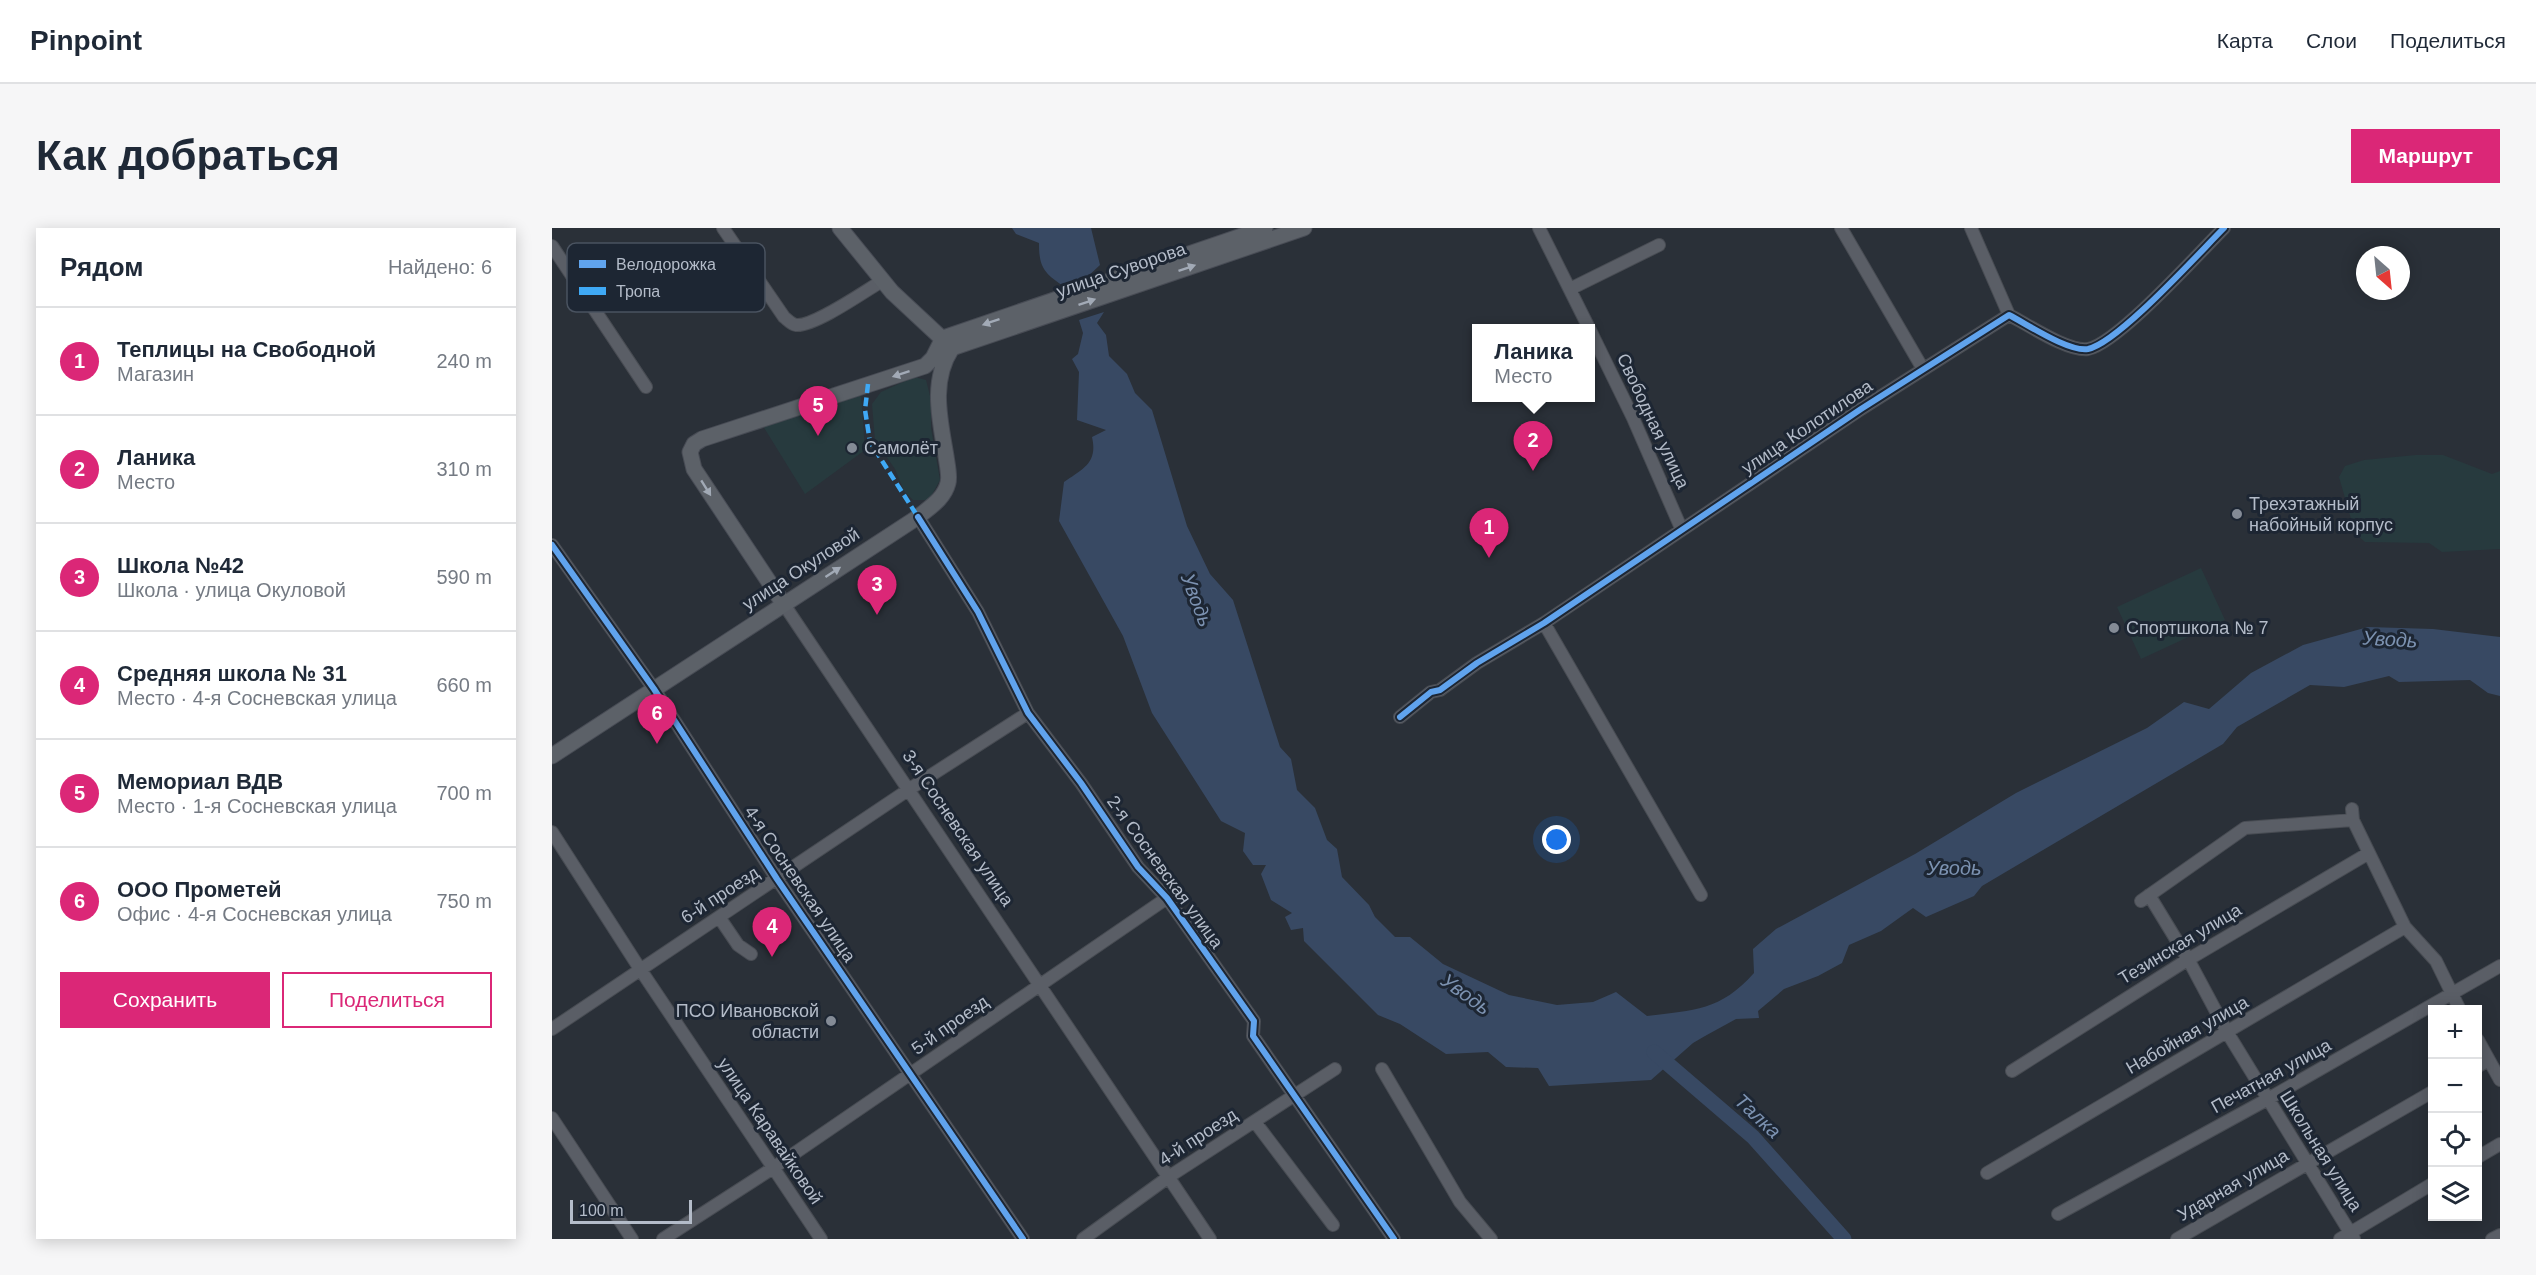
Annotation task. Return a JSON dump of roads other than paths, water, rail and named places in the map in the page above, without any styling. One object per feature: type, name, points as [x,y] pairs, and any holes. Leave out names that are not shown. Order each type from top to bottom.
[{"type":"main road","points":[[840,228],[882,281],[948,344]]},
{"type":"main road","name":"улица Суворова","points":[[948,344],[1259,234],[1304,228]]},
{"type":"main road","name":"3-я Сосневская улица","points":[[783,603],[694,469],[690,452],[694,444],[702,439],[925,366],[948,344]]},
{"type":"main road","name":"улица Окуловой","points":[[552,756],[783,603],[918,517],[940,499],[949,482],[938,387],[940,370],[948,344]]},
{"type":"street","points":[[723,228],[733,243]]},
{"type":"street","name":"Свободная улица","points":[[1539,228],[1588,324]]},
{"type":"street","points":[[1841,228],[1923,369]]},
{"type":"street","points":[[1971,228],[2009,315],[2068,346],[2086,349],[2105,342],[2126,325],[2224,228]]},
{"type":"street","points":[[1570,289],[1659,245]]},
{"type":"street","points":[[552,246],[567,268]]},
{"type":"street","points":[[765,289],[784,317],[798,325],[830,313],[882,281]]},
{"type":"street","points":[[596,312],[646,387]]},
{"type":"street","name":"улица Колотилова","points":[[1400,717],[1431,692],[1440,690],[1478,663],[1544,623],[1681,528],[2009,315]]},
{"type":"street","name":"Свободная улица","points":[[1595,339],[1634,418],[1681,528]]},
{"type":"street","name":"2-я Сосневская улица","points":[[918,517],[978,612],[1028,713],[1081,783],[1138,867],[1167,898],[1254,1021],[1254,1036],[1394,1239]]},
{"type":"street","name":"4-я Сосневская улица","points":[[552,545],[654,689],[777,879],[1023,1239]]},
{"type":"street","name":"3-я Сосневская улица","points":[[783,603],[1170,1176],[1210,1239]]},
{"type":"street","points":[[1544,623],[1701,895]]},
{"type":"street","name":"6-й проезд","points":[[552,1029],[908,790],[1028,713]]},
{"type":"street","name":"Школьная улица","points":[[2348,1237],[2308,1162],[2228,1032],[2188,959],[2145,898],[2245,828],[2352,814],[2369,853]]},
{"type":"street","name":"улица Каравайковой","points":[[552,832],[640,969],[821,1239]]},
{"type":"street","points":[[2369,853],[2405,927],[2436,961],[2457,1005]]},
{"type":"street","name":"Тезинская улица","points":[[2012,1071],[2188,959],[2369,853]]},
{"type":"street","name":"5-й проезд","points":[[663,1239],[911,1075],[1167,898]]},
{"type":"street","points":[[719,917],[738,945],[752,954]]},
{"type":"street","name":"Набойная улица","points":[[1987,1173],[2405,927]]},
{"type":"street","name":"Печатная улица","points":[[2058,1214],[2268,1099],[2500,966]]},
{"type":"street","points":[[2482,1047],[2500,1080]]},
{"type":"street","points":[[2482,1064],[2489,1060]]},
{"type":"street","name":"4-й проезд","points":[[1083,1239],[1170,1176],[1335,1069]]},
{"type":"street","points":[[1382,1069],[1460,1202],[1491,1239]]},
{"type":"street","name":"Ударная улица","points":[[2177,1239],[2428,1095]]},
{"type":"street","points":[[552,1118],[632,1239]]},
{"type":"street","points":[[1255,1122],[1333,1225]]},
{"type":"street","points":[[2482,1155],[2500,1144]]},
{"type":"street","points":[[2348,1237],[2428,1187]]},
{"type":"street","points":[[2492,1239],[2500,1235]]},
{"type":"water","points":[[1012,228],[1091,228],[1100,265],[1085,279],[1065,287],[1044,269],[1040,258],[1039,243],[1016,234]]},
{"type":"water","name":"Уводь","points":[[1104,312],[1097,323],[1106,335],[1109,356],[1127,374],[1135,393],[1152,410],[1187,526],[1210,574],[1233,600],[1280,747],[1291,759],[1297,790],[1315,808],[1327,840],[1337,849],[1342,877],[1395,937],[1410,937],[1443,964],[1509,995],[1557,1005],[1593,1002],[1616,992],[1647,1016],[1693,1010],[1718,1002],[1742,986],[1754,973],[1753,949],[1776,929],[1915,854],[2016,793],[2147,728],[2184,702],[2209,709],[2251,673],[2303,645],[2368,627],[2433,629],[2500,637],[2500,696],[2488,693],[2470,680],[2399,682],[2389,676],[2344,687],[2310,685],[2237,727],[2223,744],[1982,886],[1974,896],[1926,917],[1913,908],[1881,931],[1849,945],[1842,963],[1818,976],[1784,989],[1758,1011],[1759,1018],[1736,1019],[1693,1043],[1651,1080],[1549,1086],[1538,1068],[1506,1067],[1488,1052],[1446,1054],[1400,1024],[1378,1015],[1304,941],[1303,928],[1291,930],[1285,917],[1292,913],[1271,900],[1261,874],[1266,865],[1253,865],[1243,851],[1245,833],[1221,821],[1152,713],[1123,636],[1059,521],[1064,482],[1087,464],[1093,453],[1092,437],[1106,430],[1077,420],[1079,372],[1072,359],[1078,354],[1083,333],[1079,320]]},
{"type":"waterway","name":"Талка","points":[[1654,1052],[1753,1137],[1844,1239]]},
{"type":"place","name":"Мемориал ВДВ","points":[[818,436]]},
{"type":"place","name":"Самолёт","points":[[852,448]]},
{"type":"place","name":"Ланика","points":[[1533,471]]},
{"type":"place","name":"Трехэтажный набойный корпус","points":[[2237,514]]},
{"type":"place","name":"Теплицы на Свободной","points":[[1489,558]]},
{"type":"place","name":"Школа №42","points":[[877,615]]},
{"type":"place","name":"Спортшкола № 7","points":[[2114,628]]},
{"type":"place","name":"ООО Прометей","points":[[657,744]]},
{"type":"place","name":"Средняя школа № 31","points":[[772,957]]},
{"type":"place","name":"ПСО Ивановской области","points":[[831,1021]]}]
